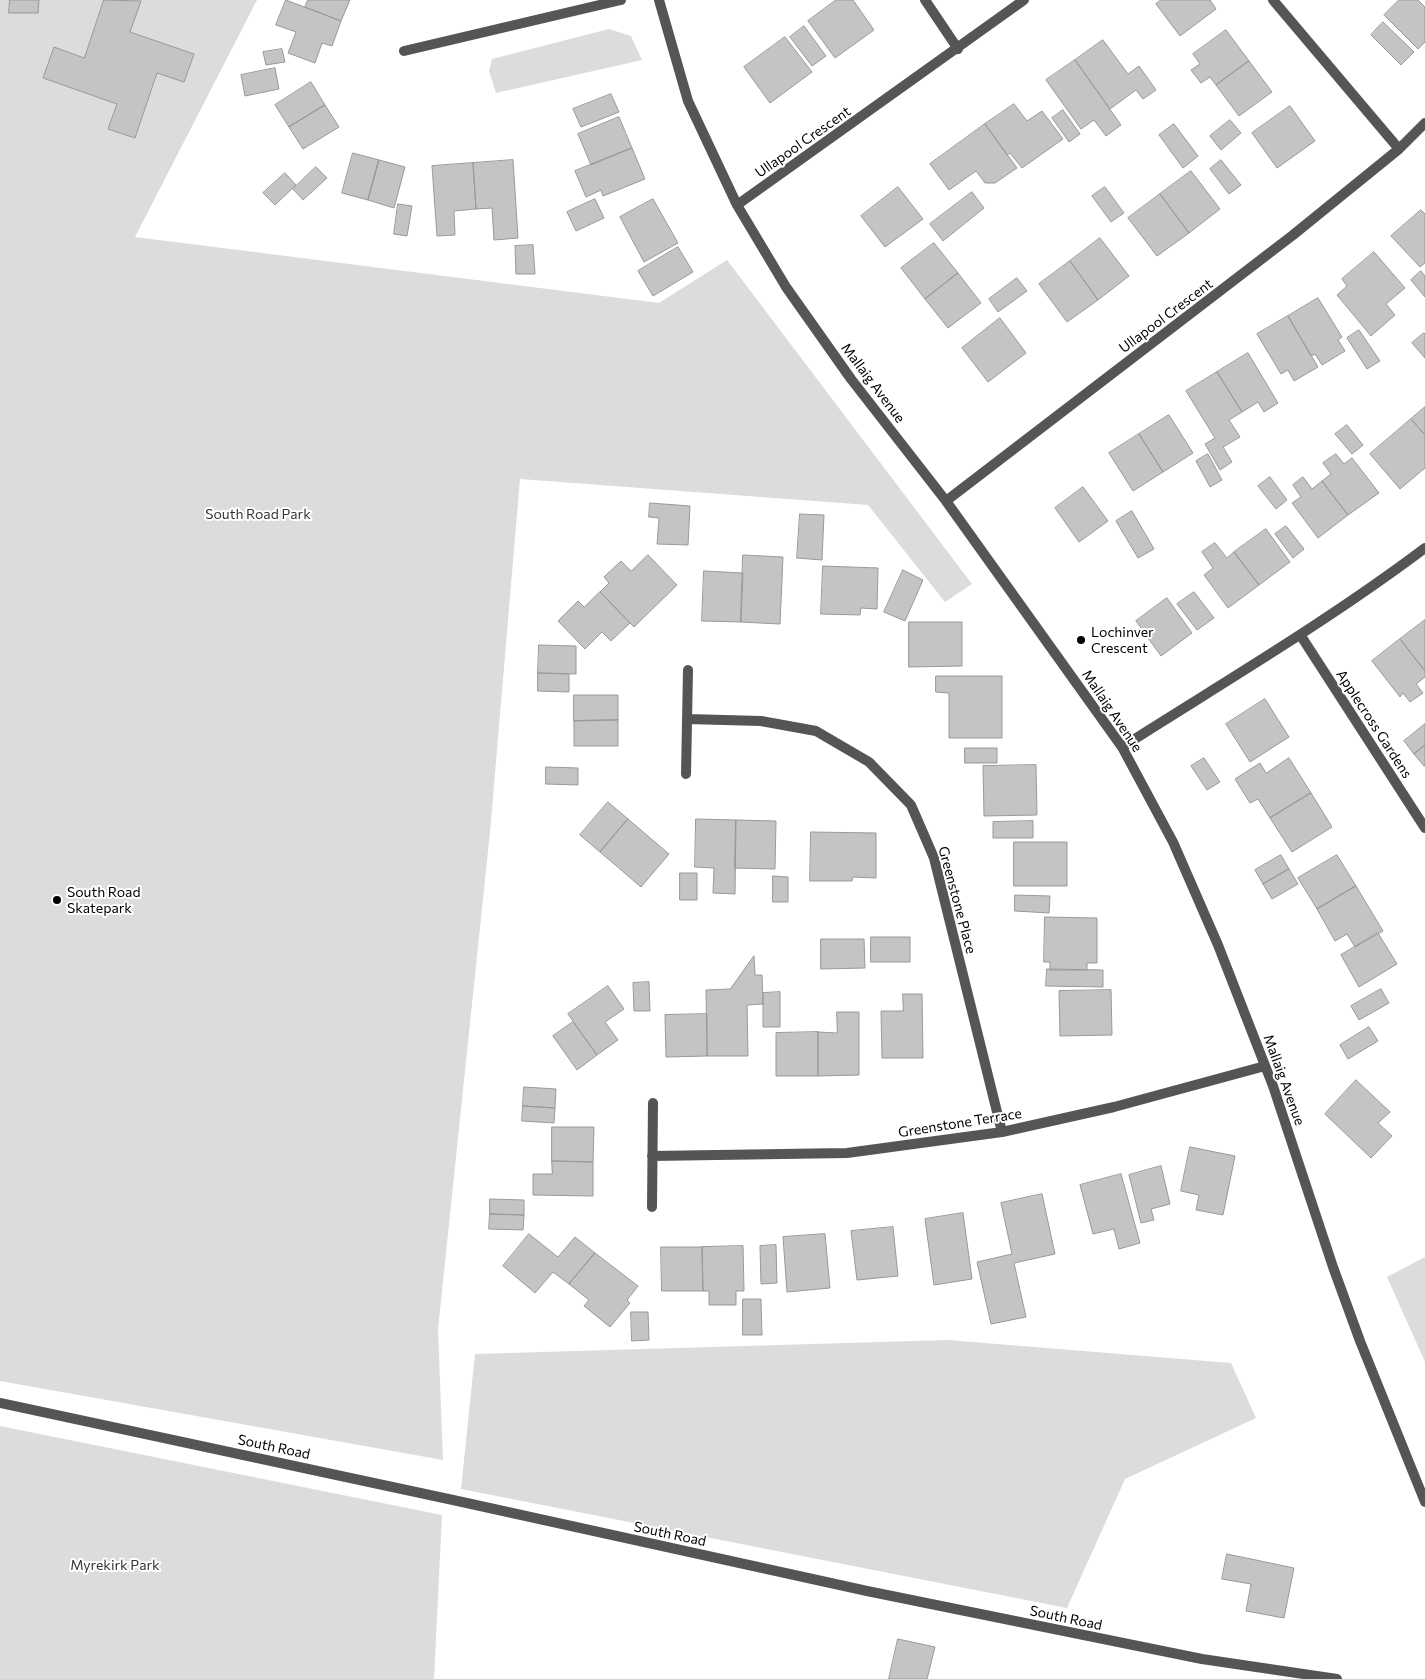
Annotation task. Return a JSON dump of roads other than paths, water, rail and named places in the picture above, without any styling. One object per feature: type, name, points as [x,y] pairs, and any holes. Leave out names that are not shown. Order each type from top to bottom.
[{"type":"street","points":[[404,51],[621,0]]},
{"type":"street","name":"Mallaig Avenue","points":[[659,0],[688,101],[737,205],[786,287],[846,371],[946,501],[1122,747],[1174,842],[1218,945],[1265,1066],[1332,1267],[1425,1502]]},
{"type":"street","points":[[925,0],[958,49]]},
{"type":"street","name":"Ullapool Crescent","points":[[737,205],[958,49],[1024,0]]},
{"type":"street","points":[[1272,0],[1399,149]]},
{"type":"street","name":"Ullapool Crescent","points":[[946,501],[1293,235],[1399,149],[1425,123]]},
{"type":"street","points":[[1122,747],[1301,636],[1425,548]]},
{"type":"street","name":"Applecross Gardens","points":[[1301,636],[1425,828]]},
{"type":"street","points":[[686,774],[688,670]]},
{"type":"street","name":"Greenstone Place","points":[[687,719],[761,720],[816,731],[869,762],[911,805],[934,858],[1002,1132]]},
{"type":"street","name":"Greenstone Terrace","points":[[652,1156],[847,1153],[1002,1132],[1114,1107],[1265,1066]]},
{"type":"street","points":[[652,1103],[652,1207]]},
{"type":"street","name":"South Road","points":[[0,1403],[877,1593],[1202,1659],[1337,1679]]},
{"type":"place","name":"Lochinver Crescent","points":[[1081,640]]},
{"type":"place","name":"South Road Skatepark","points":[[57,900]]},
{"type":"park label","name":"South Road Park","points":[[258,514]]},
{"type":"park label","name":"Myrekirk Park","points":[[115,1565]]}]
